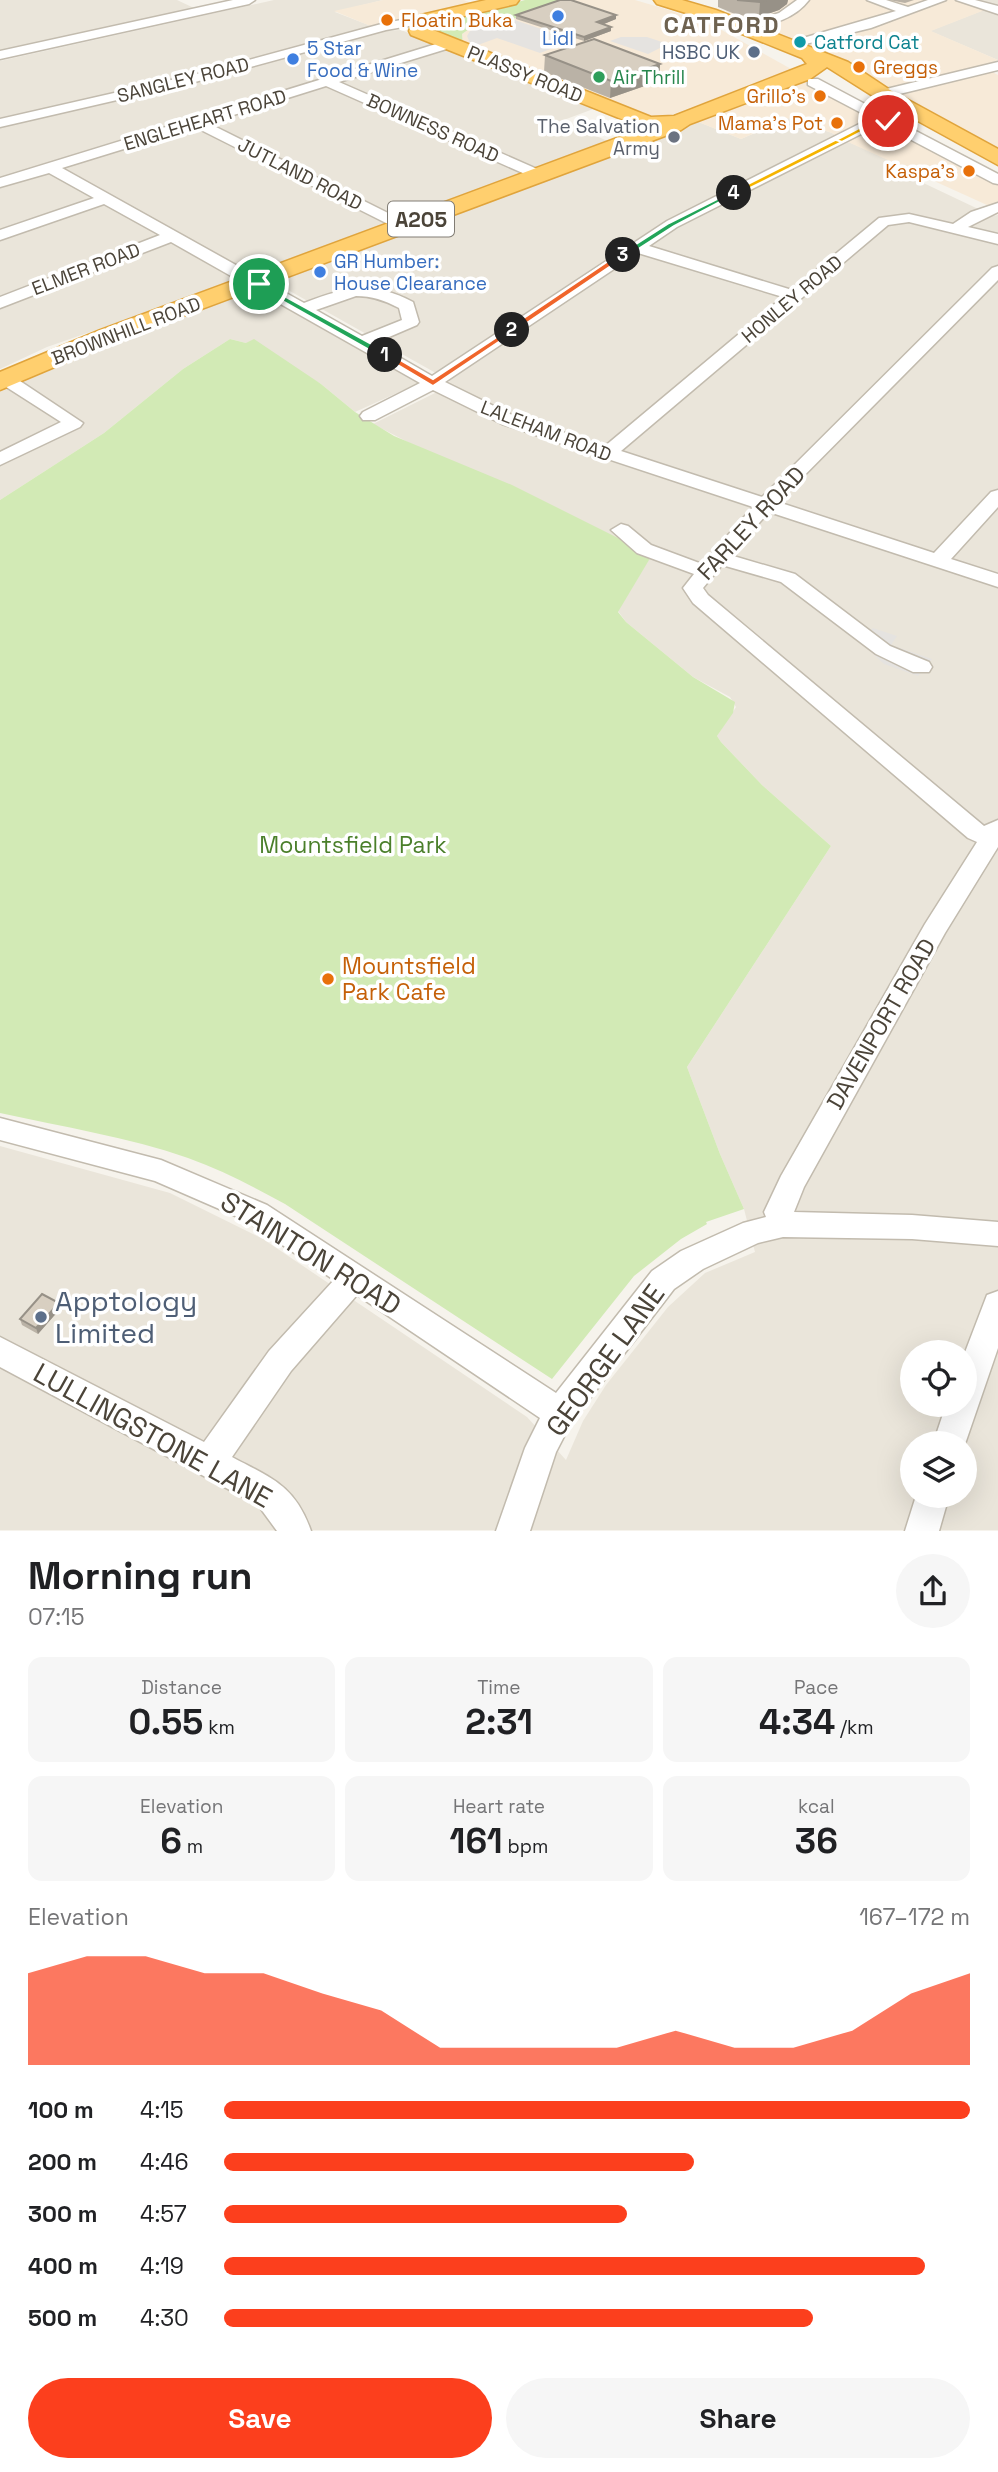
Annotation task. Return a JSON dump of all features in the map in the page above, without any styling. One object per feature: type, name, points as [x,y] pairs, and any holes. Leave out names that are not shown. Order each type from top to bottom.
[{"type":"highway","name":"SANGLEY ROAD","points":[[423,25],[510,0]]},
{"type":"highway","points":[[663,0],[709,7],[741,27],[841,66],[853,76],[997,160]]},
{"type":"highway","name":"PLASSY ROAD","points":[[423,25],[449,44],[646,129]]},
{"type":"highway","points":[[808,79],[818,66],[811,55]]},
{"type":"highway","name":"BROWNHILL ROAD","points":[[2,381],[107,336],[539,175],[646,129],[670,128],[683,120],[824,73],[853,76]]},
{"type":"street","points":[[0,55],[248,0]]},
{"type":"street","points":[[741,27],[783,15],[799,6],[803,0]]},
{"type":"street","points":[[873,0],[909,11]]},
{"type":"street","points":[[785,45],[867,25],[940,0]]},
{"type":"street","points":[[962,0],[998,10]]},
{"type":"street","name":"SANGLEY ROAD","points":[[0,123],[195,78],[365,33],[423,25]]},
{"type":"street","name":"ENGLEHEART ROAD","points":[[0,184],[449,44]]},
{"type":"street","points":[[883,94],[996,68]]},
{"type":"street","points":[[808,79],[998,180]]},
{"type":"street","name":"BOWNESS ROAD","points":[[327,82],[539,175]]},
{"type":"street","points":[[369,416],[433,383],[671,224],[882,118],[908,109]]},
{"type":"street","name":"JUTLAND ROAD","points":[[197,123],[403,226]]},
{"type":"street","name":"LALEHAM ROAD","points":[[51,168],[433,383],[508,420],[998,581]]},
{"type":"street","points":[[0,235],[105,199]]},
{"type":"street","points":[[956,229],[976,215],[998,207]]},
{"type":"street","name":"HONLEY ROAD","points":[[606,454],[884,221],[909,218],[956,229]]},
{"type":"street","points":[[956,229],[998,239]]},
{"type":"street","name":"ELMER ROAD","points":[[0,303],[172,236]]},
{"type":"street","points":[[634,247],[796,296]]},
{"type":"street","name":"FARLEY ROAD","points":[[995,833],[976,832],[700,599],[692,589],[710,564],[765,505],[998,271]]},
{"type":"street","points":[[304,309],[360,290],[378,291],[407,305],[411,322],[363,342]]},
{"type":"street","points":[[0,459],[74,422],[2,381]]},
{"type":"street","points":[[937,562],[998,496]]},
{"type":"street","points":[[621,530],[644,549],[788,578],[883,650],[921,667]]},
{"type":"street","name":"DAVENPORT ROAD","points":[[783,1225],[779,1212],[791,1184],[934,930],[995,833]]},
{"type":"street","name":"STAINTON ROAD","points":[[0,1129],[161,1171],[257,1213],[559,1413]]},
{"type":"street","name":"GEORGE LANE","points":[[513,1531],[541,1448],[559,1413],[663,1280],[692,1260],[752,1231],[783,1225],[912,1227],[998,1234]]},
{"type":"street","points":[[210,1461],[280,1361],[354,1278]]},
{"type":"street","points":[[977,1363],[998,1304]]},
{"type":"street","name":"LULLINGSTONE LANE","points":[[0,1351],[270,1494],[290,1518],[294,1531]]},
{"type":"street","points":[[922,1531],[929,1508]]},
{"type":"shaded area","points":[[0,0],[177,0],[194,8],[0,51]]},
{"type":"shaded area","points":[[274,0],[383,0],[335,12],[384,31],[401,30],[596,108],[561,121],[610,142],[237,281],[47,347],[0,369],[0,61]]},
{"type":"shaded area","points":[[383,0],[464,0],[477,6],[373,27],[334,11]]},
{"type":"shaded area","points":[[569,0],[635,0],[669,10],[718,28],[793,70],[657,120],[463,45],[462,34],[475,25]]},
{"type":"shaded area","points":[[721,0],[975,0],[995,6],[931,31],[998,60],[981,66],[998,75],[998,148],[853,68],[727,12]]},
{"type":"shaded area","points":[[975,0],[998,0],[998,60],[930,31],[994,6]]},
{"type":"shaded area","points":[[506,17],[574,40],[540,53],[497,38],[475,46],[470,43],[467,36],[470,31]]},
{"type":"shaded area","points":[[621,37],[647,37],[668,44],[648,54],[610,41]]},
{"type":"shaded area","points":[[803,81],[891,124],[998,182],[998,210],[832,133],[789,118],[741,139],[696,121]]},
{"type":"shaded area","points":[[789,118],[884,156],[922,176],[915,179],[993,216],[998,215],[998,1530],[0,1530],[0,1146],[170,1193],[263,1239],[527,1417],[566,1460],[583,1421],[606,1385],[668,1307],[705,1273],[755,1252],[744,1209],[687,1067],[831,846],[762,785],[721,742],[717,736],[736,707],[730,697],[693,677],[626,622],[618,611],[651,556],[373,424],[435,393],[450,381],[272,281],[696,121],[741,139]]},
{"type":"shaded area","points":[[253,290],[419,383],[355,412],[321,384],[246,343],[230,339],[183,369],[104,433],[0,500],[0,392],[120,340]]},
{"type":"shaded area","points":[[873,628],[897,636],[891,645],[932,659],[918,676],[884,664],[859,641]]},
{"type":"green space","points":[[525,0],[569,0],[513,19],[503,16],[475,25],[462,34],[463,45],[431,31],[432,24]]},
{"type":"green space","name":"Mountsfield Park","points":[[230,339],[246,343],[254,339],[321,384],[355,412],[394,436],[512,485],[652,555],[618,612],[626,622],[693,677],[735,702],[733,713],[717,736],[721,742],[762,785],[831,846],[687,1067],[744,1209],[706,1222],[707,1224],[681,1239],[634,1276],[552,1379],[285,1204],[238,1179],[188,1158],[142,1144],[0,1113],[0,500],[104,433],[183,369]]},
{"type":"building","points":[[560,0],[571,0],[616,15],[597,22],[611,27],[584,37],[516,15]]},
{"type":"building","points":[[594,39],[660,64],[611,81],[545,55]]},
{"type":"building","points":[[42,1294],[59,1303],[36,1328],[20,1319]]},
{"type":"place","name":"Lidl","points":[[558,16]]},
{"type":"place","name":"Floatin Buka","points":[[387,20]]},
{"type":"place","name":"Catford Cat","points":[[800,42]]},
{"type":"place","name":"HSBC UK","points":[[754,52]]},
{"type":"place","name":"5 Star Food & Wine","points":[[293,59]]},
{"type":"place","name":"Greggs","points":[[859,67]]},
{"type":"place","name":"Air Thrill","points":[[599,77]]},
{"type":"place","name":"Grillo's","points":[[820,96]]},
{"type":"place","name":"Mama's Pot","points":[[837,123]]},
{"type":"place","name":"The Salvation Army","points":[[674,137]]},
{"type":"place","name":"Kaspa's","points":[[969,171]]},
{"type":"place","name":"GR Humber: House Clearance","points":[[320,272]]},
{"type":"place","name":"Mountsfield Park Cafe","points":[[328,979]]},
{"type":"place","name":"Apptology Limited","points":[[41,1317]]},
{"type":"district","name":"CATFORD","points":[[722,24]]},
{"type":"route","points":[[259,284],[433,383],[671,224],[882,118],[888,121]]}]
